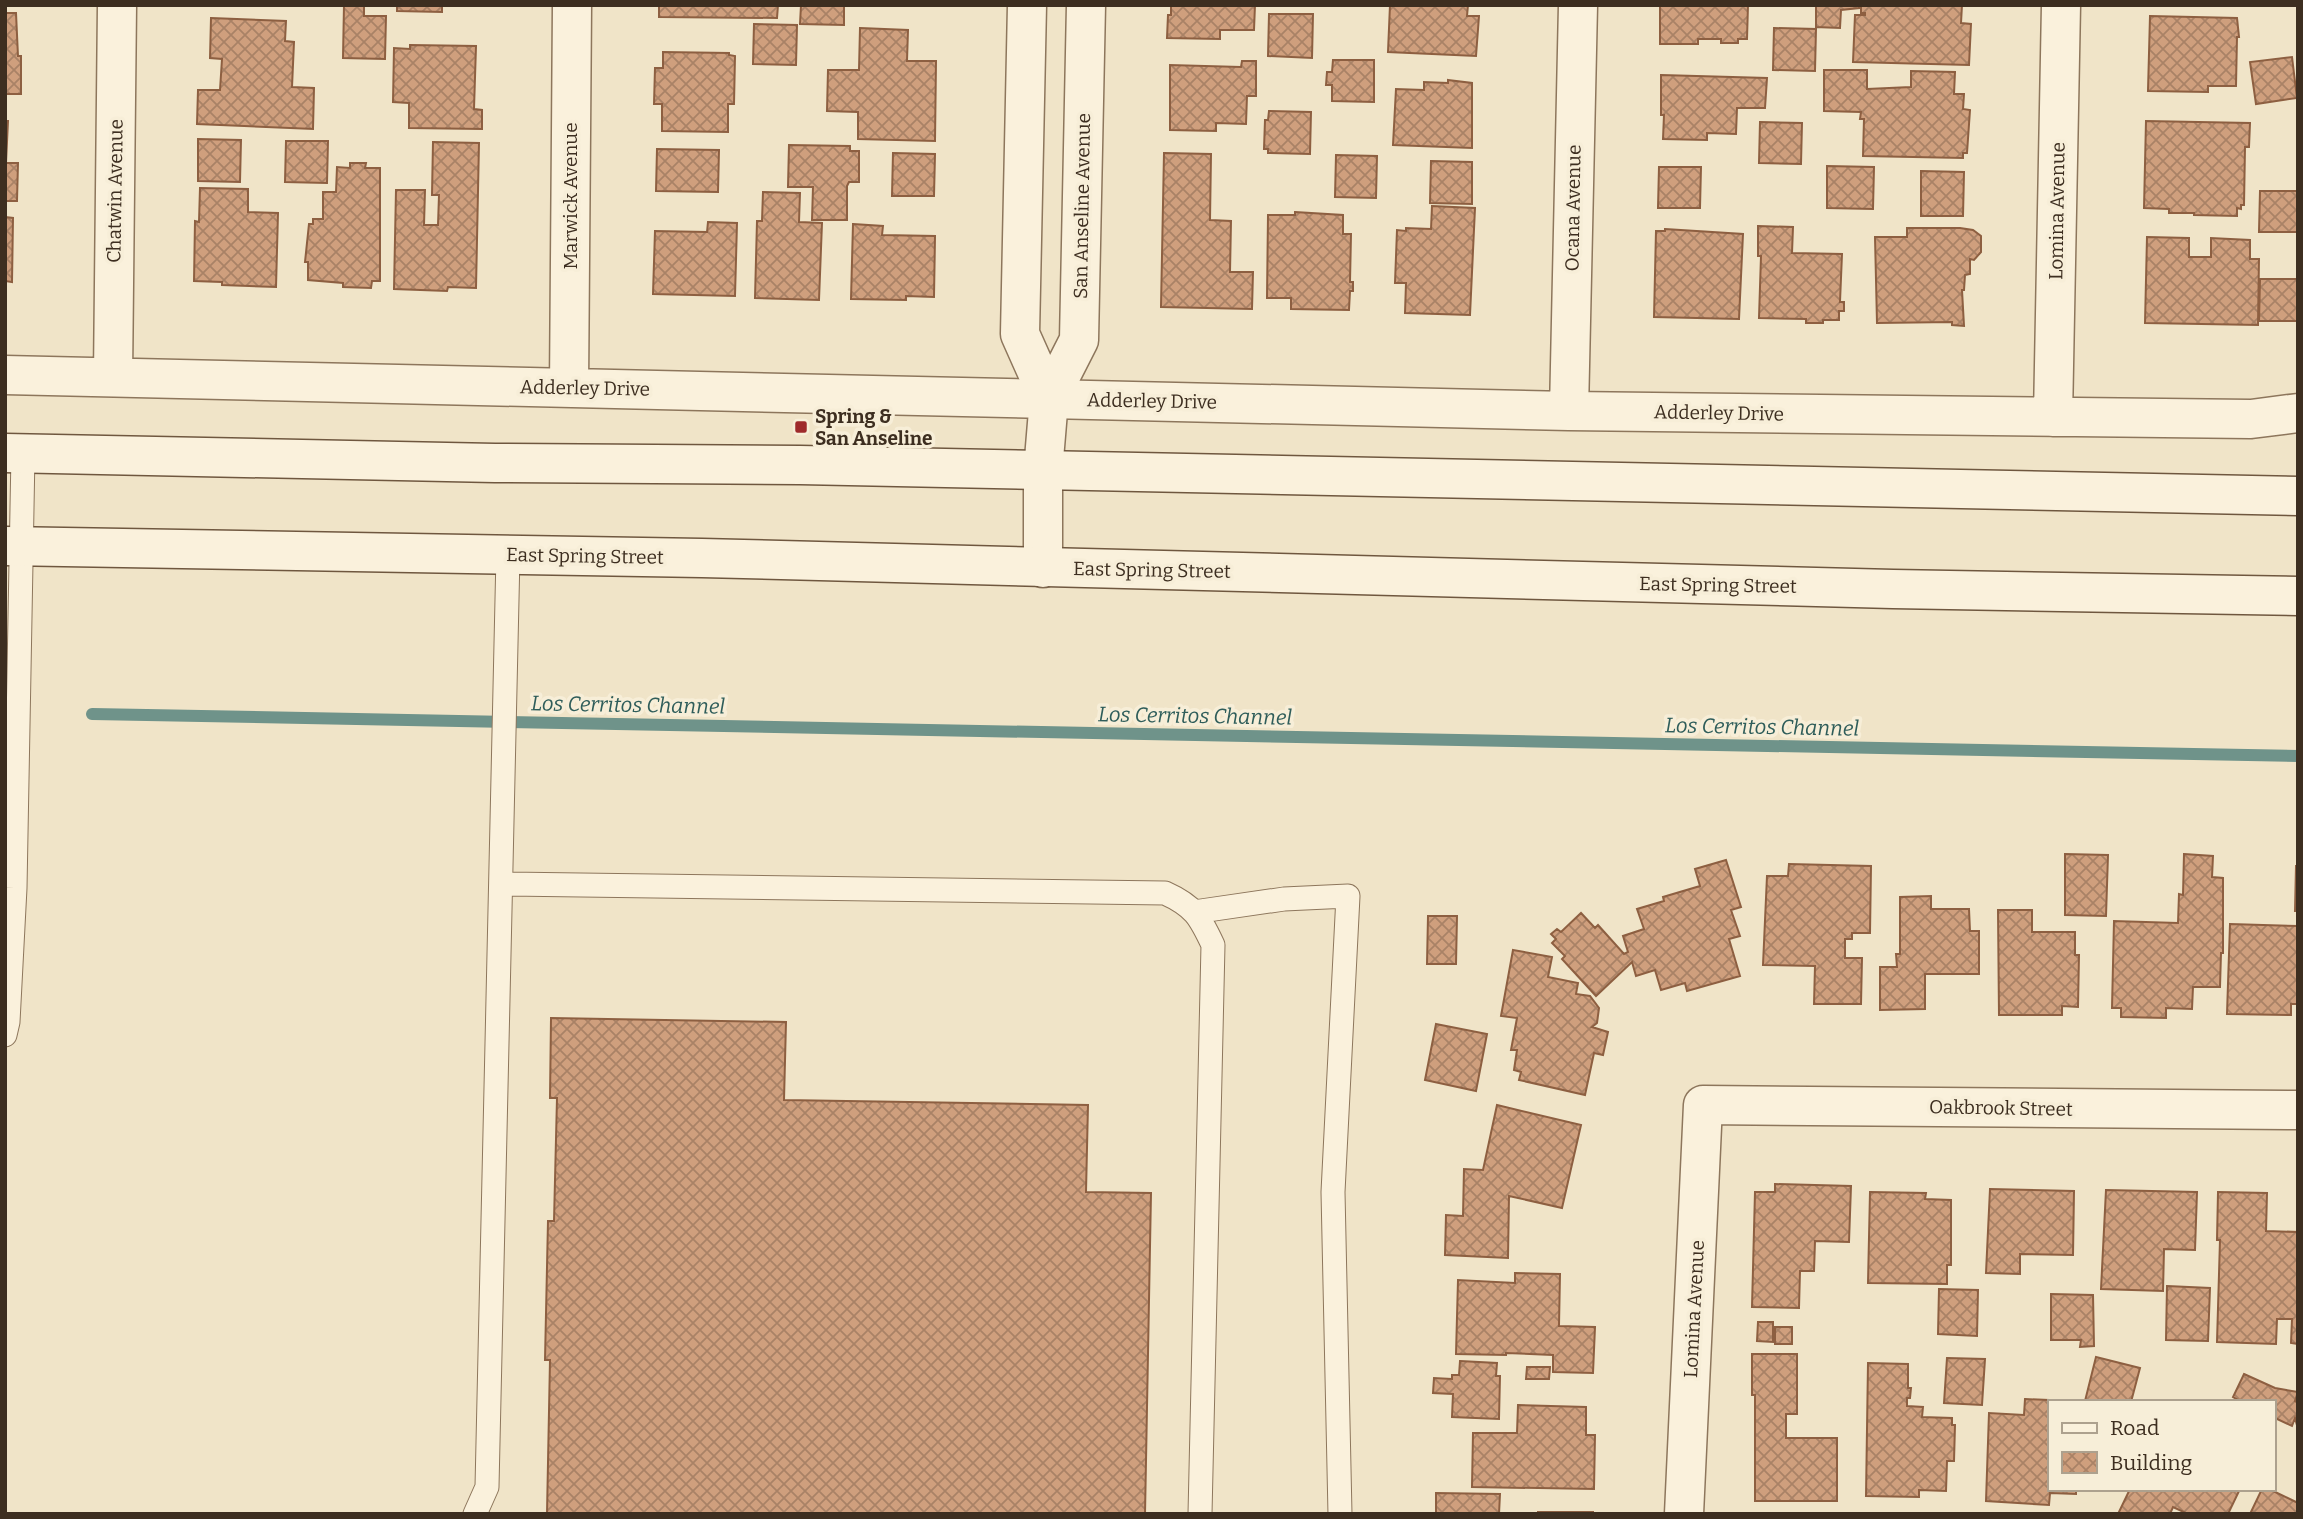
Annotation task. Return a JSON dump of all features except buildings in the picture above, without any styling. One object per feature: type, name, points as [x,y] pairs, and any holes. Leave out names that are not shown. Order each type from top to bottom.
[{"type":"street","name":"Chatwin Avenue","points":[[113,377],[117,5]]},
{"type":"street","name":"Marwick Avenue","points":[[569,388],[572,5]]},
{"type":"street","name":"San Anseline Avenue","points":[[1027,5],[1020,334],[1049,399]]},
{"type":"street","name":"San Anseline Avenue","points":[[1043,568],[1043,471],[1049,399],[1079,340],[1086,5]]},
{"type":"street","name":"Ocana Avenue","points":[[1569,411],[1578,5]]},
{"type":"street","name":"Lomina Avenue","points":[[2053,417],[2061,5]]},
{"type":"street","name":"Adderley Drive","points":[[5,375],[1569,411],[2250,419],[2298,413]]},
{"type":"street","points":[[14,453],[495,463],[800,465],[2298,496]]},
{"type":"street","name":"East Spring Street","points":[[14,546],[702,558],[1907,589],[2298,596]]},
{"type":"street","name":"Lomina Avenue","points":[[1685,1514],[1703,1105]]},
{"type":"street","name":"Oakbrook Street","points":[[1703,1105],[2298,1111]]},
{"type":"lane","points":[[5,1035],[8,1022],[14,453]]},
{"type":"lane","points":[[475,1514],[487,1487],[508,555]]},
{"type":"lane","points":[[501,884],[1165,893],[1186,902],[1203,923],[1213,944],[1200,1514]]},
{"type":"lane","points":[[1194,912],[1284,899],[1348,896],[1333,1192],[1339,1514]]},
{"type":"waterway","name":"Los Cerritos Channel","points":[[92,714],[2298,756]]},
{"type":"place","name":"Spring & San Anseline","points":[[801,427]]}]
